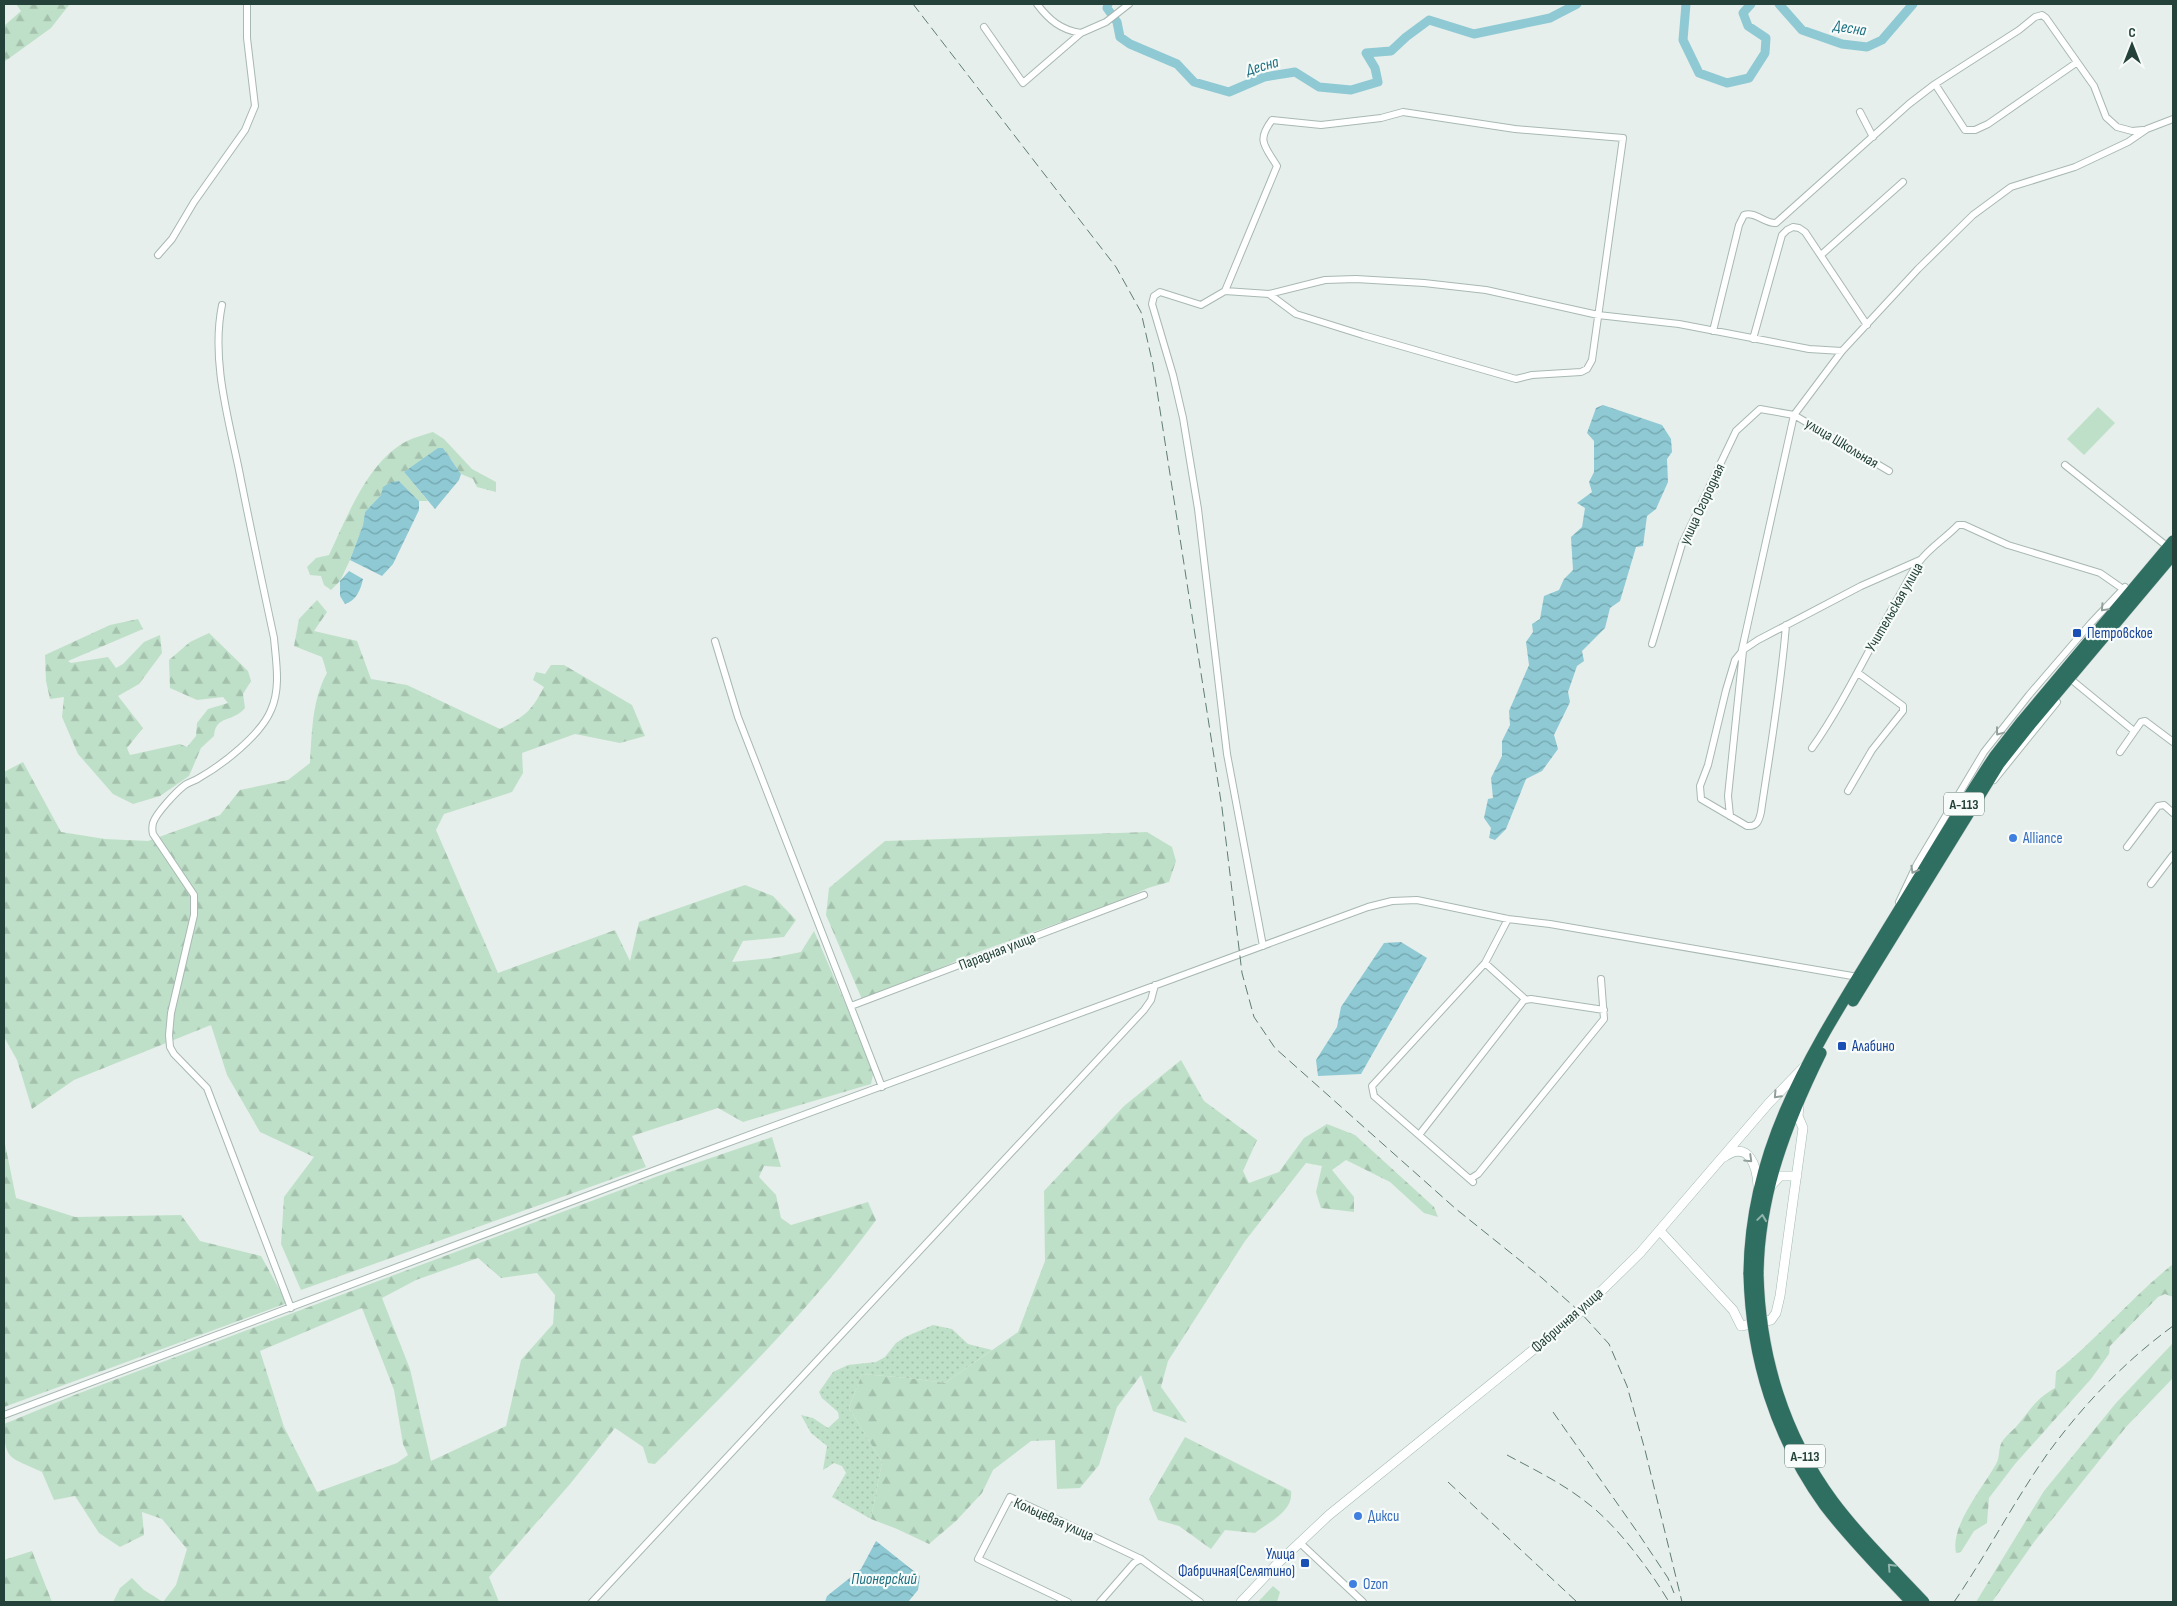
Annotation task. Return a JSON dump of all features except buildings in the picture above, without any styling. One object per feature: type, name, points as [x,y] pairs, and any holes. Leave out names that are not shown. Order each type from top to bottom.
[{"type":"highway","name":"А-113","points":[[1911,1602],[1863,1551],[1825,1506],[1790,1448],[1767,1393],[1751,1316],[1753,1210],[1762,1194],[1800,1098],[1821,1053],[1979,795],[2030,724],[2164,566],[2171,548]]},
{"type":"highway","name":"А-113","points":[[1762,1194],[1777,1128],[1806,1065],[1994,757],[2142,578],[2171,548]]},
{"type":"highway","name":"А-113","points":[[1753,1274],[1767,1353],[1776,1390],[1798,1444],[1820,1482],[1847,1519],[1924,1602]]},
{"type":"street","points":[[158,256],[172,240],[194,202],[246,130],[255,106],[255,92],[246,38],[247,4]]},
{"type":"street","points":[[1037,4],[1047,18],[1072,32],[1081,33]]},
{"type":"street","points":[[984,27],[1023,83],[1081,33],[1108,21],[1129,4]]},
{"type":"street","points":[[1713,331],[1739,225],[1744,215],[1753,215],[1770,223],[1776,223],[1910,104],[1936,84],[2039,16],[2046,18],[2094,86],[2106,117],[2117,127],[2132,131],[2147,129]]},
{"type":"street","points":[[1936,84],[1965,130],[1974,130],[1996,119],[2076,63]]},
{"type":"street","points":[[1263,946],[1226,754],[1198,509],[1183,418],[1173,375],[1152,304],[1154,296],[1160,292],[1201,305],[1225,290],[1277,166],[1263,143],[1264,131],[1272,120],[1321,125],[1381,118],[1403,112],[1515,129],[1624,138],[1592,360],[1587,369],[1581,372],[1532,375],[1516,379],[1296,314],[1269,294]]},
{"type":"street","points":[[1860,112],[1874,137]]},
{"type":"street","points":[[1730,816],[1728,804],[1730,773],[1742,652],[1794,415],[1842,351],[1973,215],[2011,187],[2075,167],[2128,142],[2147,129],[2173,119]]},
{"type":"street","points":[[1821,255],[1902,182]]},
{"type":"street","points":[[1754,339],[1782,235],[1791,228],[1803,230],[1867,324]]},
{"type":"street","points":[[1225,290],[1269,294],[1325,280],[1356,279],[1486,290],[1598,315],[1664,322],[1809,350],[1842,351]]},
{"type":"street","points":[[222,305],[218,321],[218,350],[228,421],[274,638],[277,695],[265,722],[256,734],[207,772],[176,792],[154,819],[152,829],[153,834],[187,882],[194,895],[195,904],[171,1014],[170,1047],[174,1054],[208,1088],[291,1308]]},
{"type":"street","name":"улица Огородная","points":[[1652,644],[1682,544],[1736,431],[1760,409],[1794,415]]},
{"type":"street","name":"улица Школьная","points":[[1794,415],[1889,471]]},
{"type":"street","points":[[2065,465],[2171,548]]},
{"type":"street","name":"Учительская улица","points":[[1812,748],[1831,720],[1858,673],[1870,646],[1920,560],[1958,525],[1964,525],[2008,545],[2100,573],[2123,589]]},
{"type":"street","points":[[1786,625],[1779,698],[1759,821],[1752,826],[1747,826],[1701,799],[1699,790],[1708,766],[1735,660],[1742,652],[1786,625],[1861,586],[1920,560]]},
{"type":"street","points":[[1979,795],[1998,776],[2073,681],[2157,583],[2164,566]]},
{"type":"street","points":[[1892,922],[1902,892],[1984,752],[2029,695],[2123,589],[2142,578]]},
{"type":"street","points":[[715,641],[738,717],[882,1087]]},
{"type":"street","points":[[1848,791],[1872,750],[1903,711],[1903,706],[1858,673]]},
{"type":"street","points":[[2073,681],[2134,731]]},
{"type":"street","points":[[2120,752],[2141,722],[2145,721],[2173,742]]},
{"type":"street","points":[[2127,847],[2158,806],[2164,805],[2173,813]]},
{"type":"street","points":[[2151,884],[2173,855]]},
{"type":"street","name":"Парадная улица","points":[[851,1006],[1144,895]]},
{"type":"street","points":[[4,1415],[703,1152],[1368,907],[1392,901],[1417,900],[1508,920],[1550,924],[1858,977]]},
{"type":"street","points":[[1508,920],[1485,963],[1372,1086],[1374,1096],[1471,1181],[1604,1019],[1601,979]]},
{"type":"street","points":[[1485,963],[1525,1000]]},
{"type":"street","points":[[592,1602],[1144,1010],[1151,1000],[1155,985]]},
{"type":"street","points":[[1419,1135],[1525,1000],[1531,999],[1604,1010]]},
{"type":"street","name":"Фабричная улица","points":[[1241,1602],[1299,1542],[1340,1506],[1580,1312],[1660,1231],[1778,1093],[1806,1065]]},
{"type":"street","points":[[1660,1231],[1732,1310],[1742,1326],[1768,1322],[1774,1317],[1777,1310],[1803,1128],[1798,1116],[1800,1098]]},
{"type":"street","points":[[1720,1160],[1732,1153],[1738,1152],[1748,1156],[1755,1163],[1762,1194]]},
{"type":"street","points":[[1762,1194],[1777,1178],[1797,1176]]},
{"type":"street","name":"Кольцевая улица","points":[[1068,1602],[978,1560],[1010,1497],[1141,1559],[1200,1602]]},
{"type":"street","points":[[1299,1542],[1363,1602]]},
{"type":"street","points":[[1100,1602],[1134,1563],[1141,1559]]},
{"type":"green space","points":[[16,4],[69,5],[51,28],[4,62],[4,26],[21,11]]},
{"type":"green space","points":[[2098,407],[2115,423],[2084,455],[2067,439]]},
{"type":"green space","points":[[433,432],[444,439],[472,469],[496,482],[496,492],[477,487],[473,479],[461,474],[443,448],[404,472],[428,501],[419,501],[399,481],[381,495],[365,512],[363,525],[340,581],[331,590],[324,585],[321,576],[310,575],[307,567],[316,558],[329,555],[360,491],[381,462],[393,450],[407,441]]},
{"type":"green space","points":[[317,600],[327,612],[314,631],[357,641],[371,679],[407,685],[500,729],[521,717],[531,708],[544,687],[533,680],[536,672],[545,674],[551,665],[564,665],[632,705],[645,736],[620,743],[575,734],[522,753],[523,773],[512,792],[444,814],[436,830],[498,973],[615,930],[630,961],[639,922],[745,885],[773,896],[796,920],[784,937],[743,941],[732,962],[771,958],[801,952],[814,931],[874,1070],[871,1084],[743,1122],[718,1108],[632,1136],[646,1167],[301,1290],[281,1244],[284,1197],[314,1157],[260,1132],[227,1075],[211,1025],[74,1080],[32,1109],[17,1060],[4,1037],[4,772],[23,762],[61,832],[105,839],[148,841],[220,815],[240,790],[288,780],[310,763],[312,728],[318,694],[327,673],[322,657],[294,646],[299,619]]},
{"type":"green space","points":[[138,619],[143,629],[68,661],[71,663],[108,657],[116,668],[123,664],[144,642],[160,635],[162,653],[139,684],[118,696],[143,728],[127,748],[130,755],[180,744],[187,747],[196,736],[197,723],[208,709],[228,703],[223,697],[197,700],[170,688],[169,660],[190,642],[209,633],[248,671],[251,681],[243,694],[245,708],[235,716],[218,724],[214,736],[201,748],[189,776],[160,796],[133,804],[113,794],[78,754],[62,717],[64,697],[50,699],[46,681],[45,655],[110,625]]},
{"type":"green space","points":[[1147,832],[1172,847],[1176,861],[1169,882],[1148,888],[1117,902],[967,956],[864,1004],[826,915],[829,888],[885,841]]},
{"type":"green space","points":[[1181,1060],[1204,1101],[1257,1140],[1243,1171],[1249,1183],[1279,1172],[1304,1138],[1327,1124],[1355,1135],[1434,1207],[1438,1217],[1424,1213],[1390,1182],[1346,1160],[1332,1170],[1354,1197],[1354,1212],[1321,1208],[1316,1192],[1322,1166],[1306,1163],[1245,1241],[1168,1361],[1161,1387],[1187,1423],[1153,1411],[1141,1375],[1117,1407],[1099,1465],[1080,1488],[1057,1489],[1055,1440],[1031,1441],[993,1470],[982,1493],[956,1521],[929,1544],[871,1519],[882,1462],[849,1408],[862,1374],[945,1383],[1018,1332],[1045,1261],[1044,1191],[1124,1106]]},
{"type":"green space","points":[[772,1137],[781,1167],[764,1166],[759,1177],[776,1195],[781,1218],[791,1225],[868,1202],[876,1220],[851,1253],[770,1346],[655,1464],[648,1463],[643,1447],[615,1428],[570,1484],[489,1577],[499,1602],[163,1602],[176,1585],[187,1549],[162,1519],[142,1512],[144,1535],[120,1547],[99,1533],[75,1496],[54,1500],[42,1472],[11,1457],[4,1436],[4,1424],[77,1394],[658,1176]],"holes":[[[478,1258],[501,1278],[537,1273],[555,1295],[553,1324],[521,1360],[506,1426],[431,1461],[410,1369],[382,1298],[416,1280]],[[362,1308],[394,1390],[403,1444],[408,1455],[397,1463],[317,1492],[284,1427],[260,1351]]]},
{"type":"green space","points":[[4,1139],[16,1198],[75,1217],[181,1215],[200,1241],[261,1256],[287,1303],[4,1407]]},
{"type":"green space","points":[[2173,1264],[2173,1297],[2165,1294],[2158,1297],[2110,1346],[2109,1354],[2091,1379],[2015,1464],[1989,1498],[1987,1523],[1974,1531],[1961,1552],[1956,1553],[1955,1542],[1963,1519],[1996,1464],[2000,1445],[2004,1439],[2037,1401],[2055,1388],[2056,1372]]},
{"type":"green space","points":[[933,1325],[952,1329],[968,1344],[992,1350],[945,1383],[862,1374],[849,1408],[882,1462],[871,1519],[832,1497],[846,1473],[842,1466],[834,1463],[823,1470],[827,1446],[811,1433],[801,1415],[813,1418],[828,1428],[839,1418],[838,1412],[822,1398],[819,1392],[833,1372],[848,1365],[876,1362],[885,1357],[896,1343],[905,1337]]},
{"type":"green space","points":[[2173,1343],[2173,1378],[2126,1427],[2034,1542],[1992,1602],[1976,1602],[2044,1491],[2116,1403]]},
{"type":"green space","points":[[1185,1437],[1291,1491],[1291,1498],[1285,1510],[1255,1533],[1225,1530],[1211,1549],[1179,1526],[1158,1520],[1149,1499]]},
{"type":"green space","points":[[32,1551],[52,1602],[4,1602],[4,1560]]},
{"type":"green space","points":[[132,1578],[144,1590],[163,1602],[113,1602],[120,1588]]},
{"type":"green space","points":[[1273,1586],[1280,1592],[1277,1602],[1258,1602]]},
{"type":"water","points":[[1603,405],[1662,425],[1671,439],[1672,452],[1667,459],[1668,482],[1656,509],[1647,516],[1643,546],[1636,547],[1620,601],[1610,608],[1605,628],[1582,651],[1584,661],[1577,666],[1568,692],[1570,702],[1554,735],[1558,749],[1542,771],[1526,779],[1506,829],[1495,840],[1489,838],[1491,828],[1484,818],[1488,799],[1493,798],[1491,778],[1502,756],[1502,741],[1510,725],[1509,711],[1529,665],[1526,642],[1533,632],[1532,624],[1540,619],[1544,596],[1559,590],[1564,579],[1573,570],[1571,537],[1582,527],[1585,508],[1577,503],[1592,492],[1589,482],[1594,472],[1594,441],[1587,433],[1596,408]]},
{"type":"water","points":[[438,448],[443,448],[461,474],[459,480],[435,509],[404,472]]},
{"type":"water","points":[[399,481],[419,501],[419,510],[393,564],[382,576],[350,560],[363,525],[365,512],[381,495],[383,487],[391,482]]},
{"type":"water","points":[[349,571],[363,579],[357,594],[345,604],[340,596],[340,581]]},
{"type":"water","points":[[1401,942],[1427,958],[1361,1074],[1318,1076],[1316,1060],[1337,1027],[1341,1007],[1384,943]]},
{"type":"water","name":"Пионерский","points":[[876,1541],[920,1576],[918,1590],[908,1602],[825,1602],[827,1596],[861,1569]]},
{"type":"waterway","name":"Десна","points":[[1108,4],[1107,8],[1117,22],[1120,37],[1130,44],[1177,64],[1194,82],[1229,92],[1264,77],[1295,72],[1319,87],[1351,90],[1378,82],[1375,68],[1366,53],[1391,51],[1429,20],[1474,34],[1550,18],[1577,4]]},
{"type":"waterway","name":"Десна","points":[[1686,4],[1683,40],[1699,73],[1727,83],[1749,78],[1765,53],[1766,38],[1748,26],[1743,13],[1751,4]]},
{"type":"waterway","name":"Десна","points":[[1779,4],[1802,30],[1842,44],[1867,47],[1882,40],[1913,4]]},
{"type":"railway","points":[[913,4],[1116,267],[1141,312],[1153,365],[1222,808],[1242,973],[1254,1017],[1275,1048],[1456,1209],[1542,1278],[1580,1312],[1609,1344],[1627,1386],[1645,1450],[1682,1602]]},
{"type":"railway","points":[[1954,1602],[2036,1471],[2061,1435],[2090,1401],[2122,1369],[2173,1326]]},
{"type":"railway","points":[[1553,1412],[1638,1533],[1668,1578],[1674,1593]]},
{"type":"railway","points":[[1507,1455],[1567,1489],[1597,1511],[1632,1548],[1669,1602]]},
{"type":"railway","points":[[1448,1482],[1577,1602]]},
{"type":"place","name":"Петровское","points":[[2077,633]]},
{"type":"place","name":"Alliance","points":[[2013,838]]},
{"type":"place","name":"Алабино","points":[[1842,1046]]},
{"type":"place","name":"Дикси","points":[[1358,1516]]},
{"type":"place","name":"Улица Фабричная(Селятино)","points":[[1305,1563]]},
{"type":"place","name":"Ozon","points":[[1353,1584]]}]
